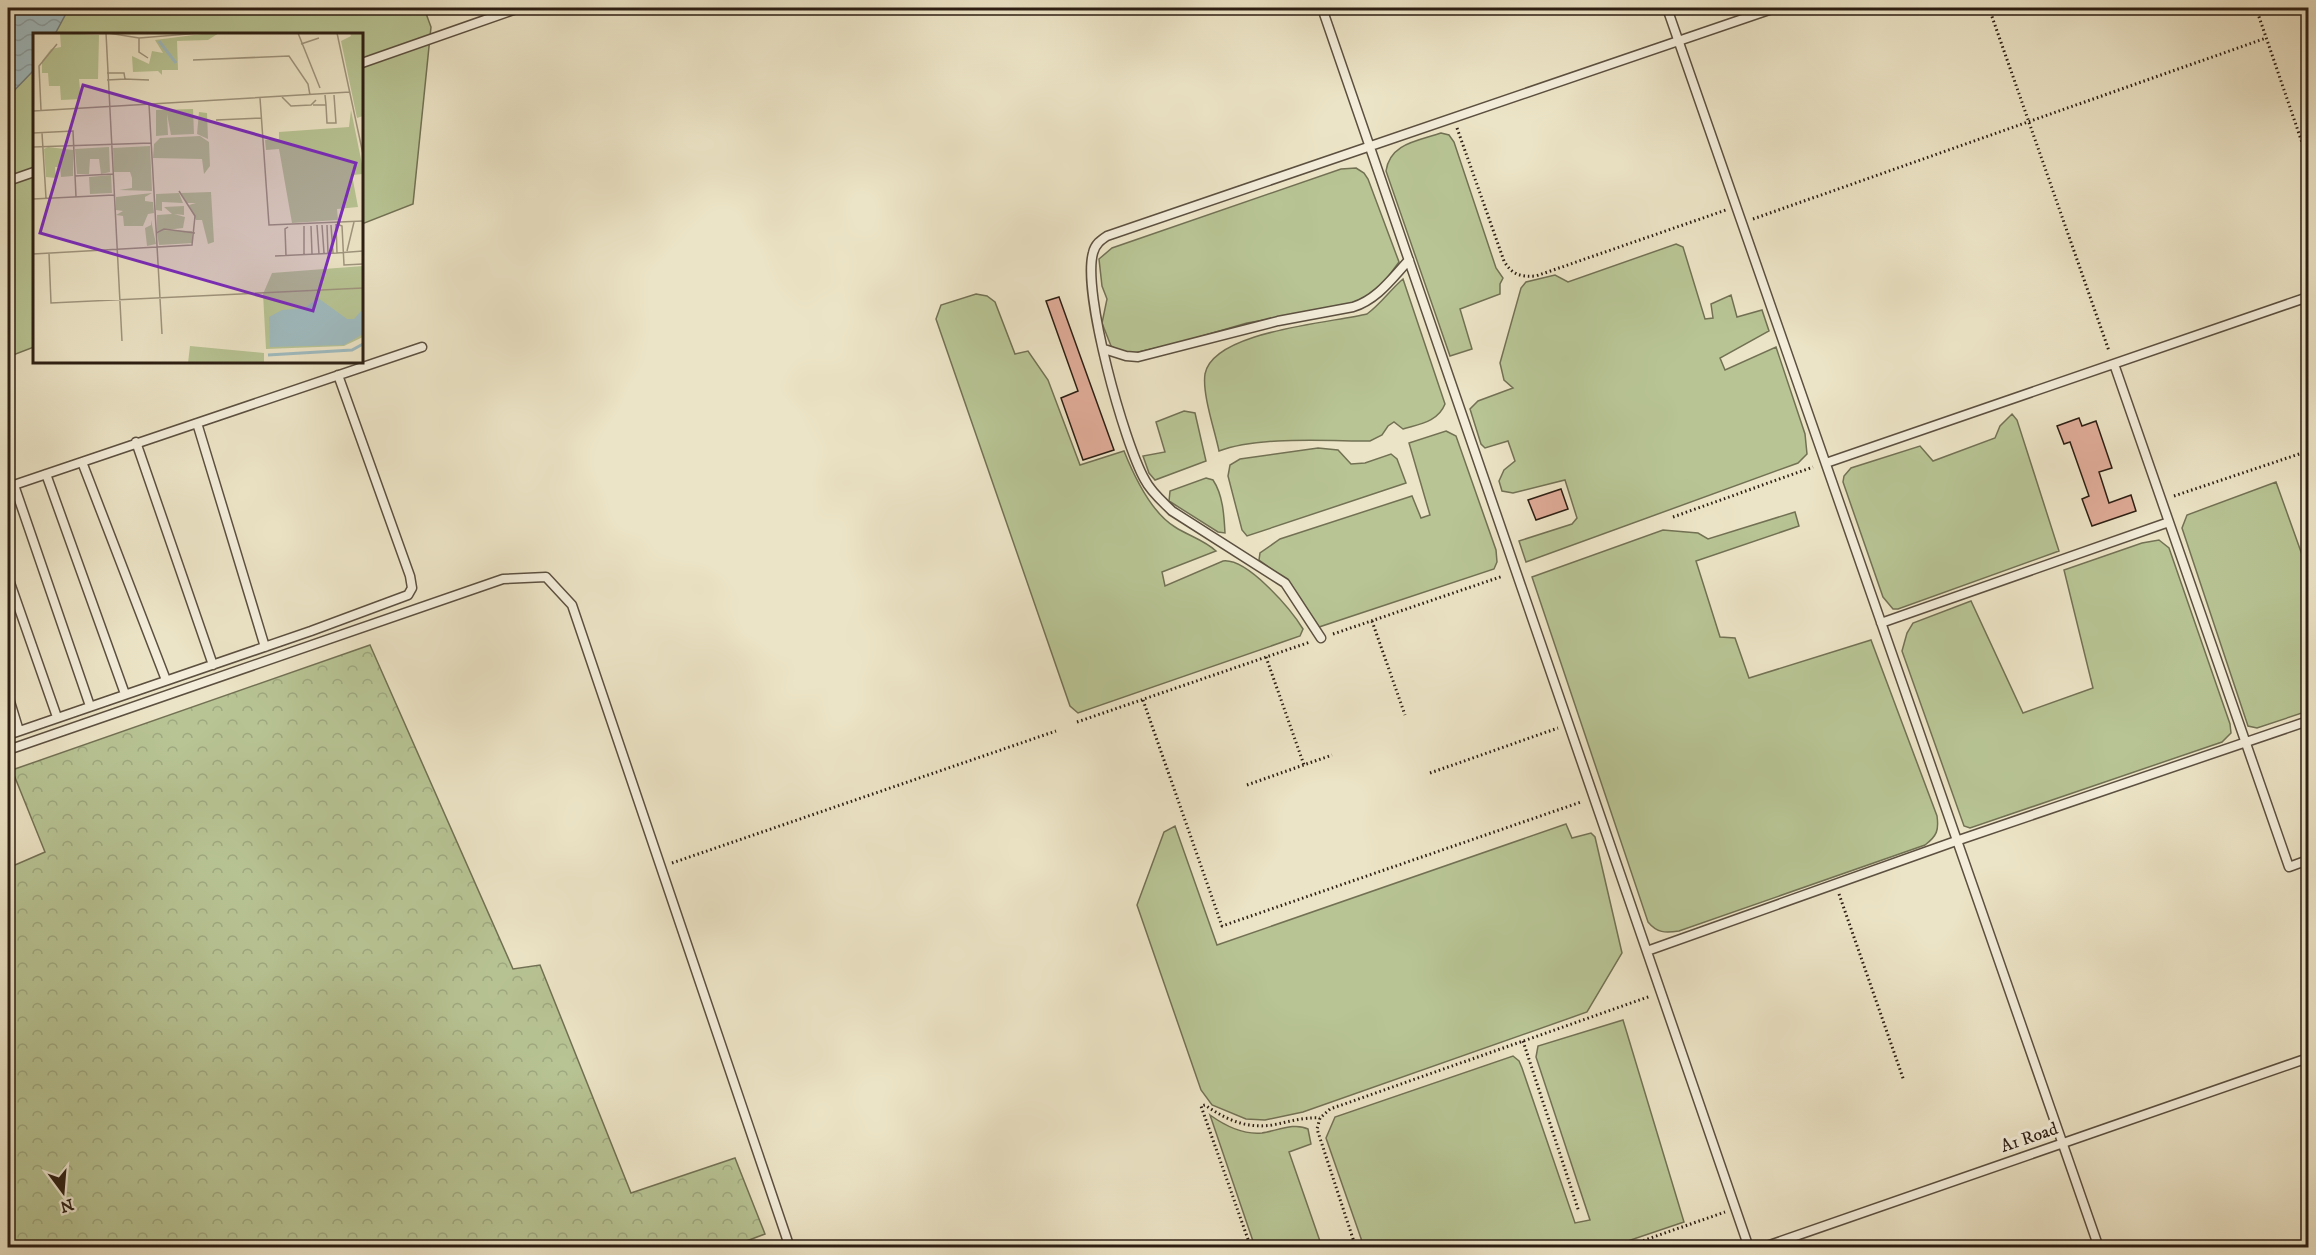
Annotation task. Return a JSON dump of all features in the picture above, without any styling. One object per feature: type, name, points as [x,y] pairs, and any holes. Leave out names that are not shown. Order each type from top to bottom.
[{"type":"lane","points":[[363,63],[519,8]]},
{"type":"lane","points":[[1322,8],[1749,1248]]},
{"type":"lane","points":[[1667,8],[2098,1248]]},
{"type":"lane","points":[[1321,638],[1284,583],[1172,511],[1145,481],[1131,448],[1104,349],[1092,286],[1093,251],[1098,242],[1107,236],[1775,8]]},
{"type":"lane","points":[[8,181],[33,172]]},
{"type":"lane","points":[[1104,349],[1138,357],[1278,321],[1353,307],[1362,304],[1380,291],[1409,260]]},
{"type":"lane","points":[[1826,463],[2308,297]]},
{"type":"lane","points":[[90,706],[11,486],[422,347]]},
{"type":"lane","points":[[2114,364],[2289,867],[2308,860]]},
{"type":"lane","points":[[8,735],[408,595],[412,588],[410,576],[338,375]]},
{"type":"lane","points":[[197,423],[266,646]]},
{"type":"lane","points":[[136,442],[213,665]]},
{"type":"lane","points":[[82,462],[166,680]]},
{"type":"lane","points":[[46,474],[125,694]]},
{"type":"lane","points":[[1881,623],[2169,522]]},
{"type":"lane","points":[[8,577],[57,717]]},
{"type":"lane","points":[[8,750],[504,579],[546,578],[572,605],[790,1248]]},
{"type":"lane","points":[[8,696],[19,731]]},
{"type":"lane","points":[[1647,951],[1956,841],[2308,721]]},
{"type":"lane","name":"A1 Road","points":[[1761,1248],[2308,1058]]},
{"type":"path","points":[[1989,8],[2114,364]]},
{"type":"path","points":[[2256,8],[2308,160]]},
{"type":"path","points":[[1742,223],[2266,38]]},
{"type":"path","points":[[1454,118],[1504,261],[1509,269],[1525,277],[1536,276],[1736,207]]},
{"type":"path","points":[[2161,500],[2308,451]]},
{"type":"path","points":[[1673,517],[1826,463]]},
{"type":"path","points":[[1077,722],[1516,571]]},
{"type":"path","points":[[1372,621],[1405,715]]},
{"type":"path","points":[[1266,657],[1304,765]]},
{"type":"path","points":[[1143,700],[1222,926],[1594,798]]},
{"type":"path","points":[[1430,773],[1569,725]]},
{"type":"path","points":[[661,867],[1056,731]]},
{"type":"path","points":[[1247,785],[1332,754]]},
{"type":"path","points":[[1836,884],[1904,1081]]},
{"type":"path","points":[[1356,1248],[1317,1129],[1320,1118],[1330,1109],[1661,993]]},
{"type":"path","points":[[1523,1041],[1579,1212]]},
{"type":"path","points":[[1251,1248],[1201,1106],[1205,1105],[1224,1118],[1248,1125],[1271,1125],[1304,1117],[1320,1118]]},
{"type":"path","points":[[1622,1248],[1735,1208]]},
{"type":"green space","points":[[8,8],[424,8],[431,27],[413,204],[363,224],[363,33],[33,33],[33,347],[8,357]]},
{"type":"green space","points":[[1441,133],[1449,135],[1454,142],[1496,268],[1503,278],[1500,284],[1500,294],[1460,309],[1472,349],[1450,356],[1386,171],[1393,154],[1406,144]]},
{"type":"green space","points":[[1356,168],[1368,179],[1399,262],[1382,285],[1365,298],[1345,306],[1247,323],[1134,353],[1119,351],[1111,346],[1102,323],[1107,299],[1102,286],[1099,259],[1112,248],[1341,169]]},
{"type":"green space","points":[[1676,244],[1683,247],[1705,319],[1713,318],[1711,304],[1731,295],[1737,317],[1762,310],[1769,331],[1720,358],[1725,370],[1776,347],[1805,434],[1807,454],[1798,463],[1526,562],[1519,541],[1572,524],[1577,518],[1565,480],[1513,493],[1502,491],[1499,481],[1504,470],[1515,461],[1508,441],[1485,448],[1481,444],[1470,409],[1478,401],[1513,388],[1504,380],[1500,363],[1521,288],[1526,282],[1555,275],[1568,282]]},
{"type":"green space","points":[[1403,279],[1445,404],[1438,415],[1433,419],[1403,429],[1394,422],[1382,435],[1370,441],[1273,441],[1235,446],[1219,451],[1207,402],[1205,382],[1205,374],[1213,359],[1228,348],[1250,338],[1275,331],[1367,314]]},
{"type":"green space","points":[[976,294],[987,296],[995,302],[1015,354],[1028,351],[1048,380],[1080,465],[1124,451],[1138,482],[1159,513],[1175,527],[1216,551],[1162,572],[1165,586],[1223,561],[1233,562],[1244,567],[1278,597],[1303,629],[1300,636],[1078,713],[1070,706],[936,319],[941,305]]},
{"type":"green space","points":[[1184,411],[1195,413],[1206,461],[1155,480],[1149,473],[1143,456],[1165,452],[1156,422]]},
{"type":"green space","points":[[2012,414],[2017,420],[2059,551],[1893,609],[1883,597],[1843,482],[1844,476],[1851,468],[1920,446],[1933,461],[1995,438],[2000,426]]},
{"type":"green space","points":[[1446,431],[1456,436],[1496,550],[1497,562],[1494,569],[1319,627],[1285,579],[1259,560],[1260,553],[1280,539],[1412,496],[1421,518],[1430,515],[1409,443]]},
{"type":"green space","points":[[1318,448],[1338,450],[1351,464],[1365,463],[1391,454],[1397,459],[1406,483],[1247,536],[1242,530],[1228,476],[1230,465],[1240,459]]},
{"type":"green space","points":[[1206,478],[1213,480],[1219,492],[1225,533],[1218,532],[1169,501],[1170,491]]},
{"type":"green space","points":[[2276,482],[2305,563],[2308,563],[2308,711],[2257,728],[2248,726],[2182,528],[2187,515]]},
{"type":"green space","points":[[1795,512],[1799,526],[1696,561],[1720,637],[1735,638],[1749,678],[1871,640],[1937,816],[1936,832],[1925,845],[1679,931],[1662,931],[1648,922],[1532,577],[1663,530],[1698,533],[1708,539]]},
{"type":"green space","points":[[2159,540],[2169,548],[2230,724],[2231,733],[2222,742],[1970,828],[1964,826],[1902,651],[1907,633],[1913,623],[1971,601],[2023,713],[2093,688],[2064,570],[2142,543]]},
{"type":"green space","points":[[370,645],[513,969],[540,965],[631,1193],[735,1158],[765,1234],[728,1248],[8,1247],[8,868],[45,852],[12,770]]},
{"type":"green space","points":[[1566,824],[1572,838],[1591,833],[1595,837],[1622,953],[1587,1012],[1303,1112],[1265,1120],[1246,1119],[1212,1105],[1201,1090],[1137,905],[1164,832],[1175,826],[1217,945]]},
{"type":"green space","points":[[1623,1020],[1684,1222],[1610,1247],[1364,1247],[1326,1138],[1335,1117],[1513,1056],[1522,1068],[1575,1223],[1590,1220],[1536,1057],[1538,1046]]},
{"type":"green space","points":[[1210,1115],[1228,1126],[1255,1133],[1297,1126],[1308,1129],[1311,1144],[1289,1152],[1322,1247],[1255,1247]]},
{"type":"water","points":[[8,8],[69,8],[56,33],[33,33],[33,71],[8,97]]},
{"type":"building","points":[[1059,297],[1114,450],[1083,460],[1061,398],[1078,391],[1046,301]]},
{"type":"building","points":[[2079,418],[2082,426],[2096,421],[2112,468],[2099,472],[2109,503],[2131,495],[2136,511],[2092,526],[2082,499],[2089,496],[2070,442],[2064,444],[2057,426]]},
{"type":"building","points":[[1561,489],[1568,509],[1536,520],[1528,500]]}]
